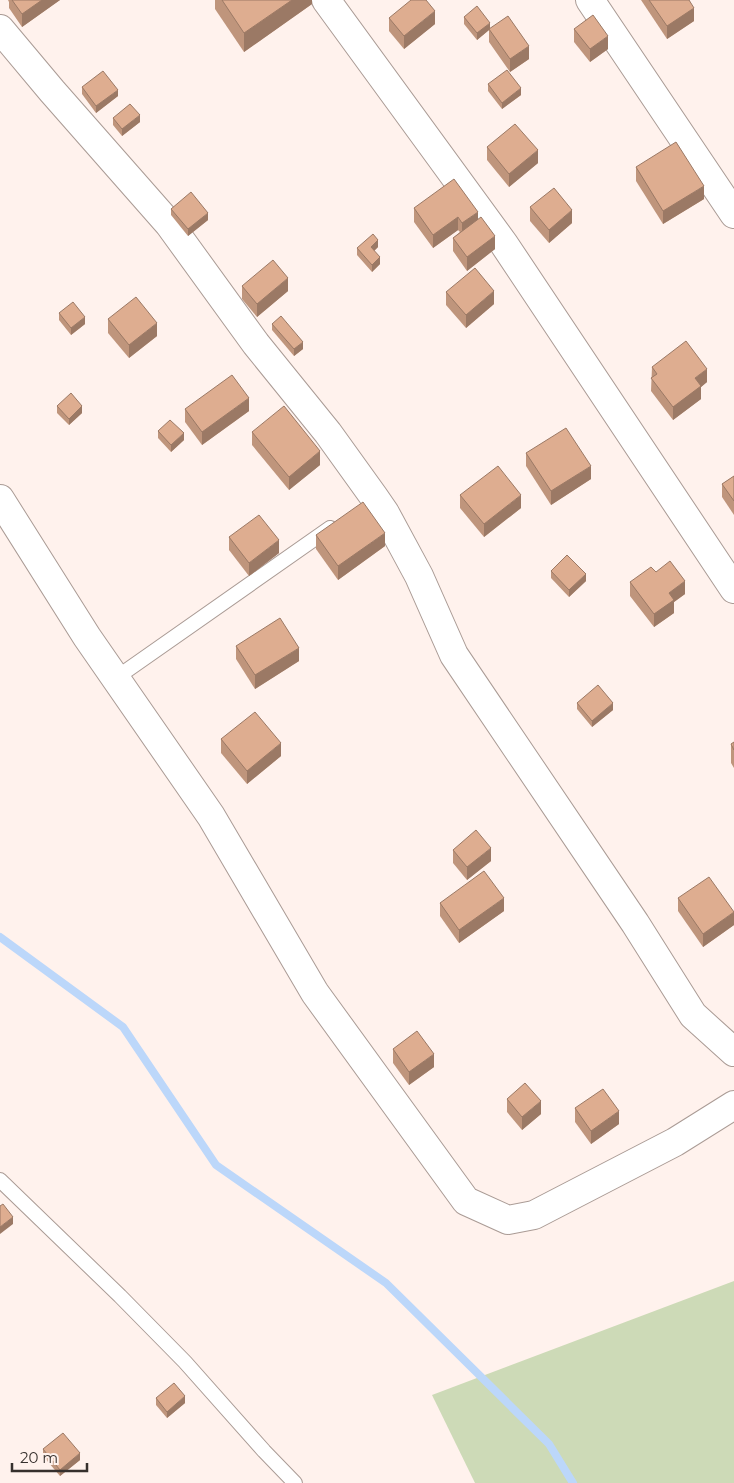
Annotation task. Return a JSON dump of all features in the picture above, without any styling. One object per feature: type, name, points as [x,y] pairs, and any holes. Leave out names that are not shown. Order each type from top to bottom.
[{"type":"street","points":[[326,0],[504,244],[734,589]]},
{"type":"street","points":[[590,0],[734,214]]},
{"type":"street","points":[[0,29],[169,224],[256,344],[328,433],[370,500],[385,513],[420,576],[454,655],[635,923],[693,1015],[734,1052]]},
{"type":"street","points":[[0,499],[87,637],[211,816],[315,993],[466,1201],[508,1220],[534,1214],[676,1142],[734,1105]]},
{"type":"lane","points":[[116,678],[342,519]]},
{"type":"lane","points":[[0,1180],[185,1362],[295,1483]]},
{"type":"green space","points":[[734,1281],[734,1483],[475,1483],[432,1395]]},
{"type":"building","points":[[12,0],[42,0],[22,14]]},
{"type":"building","points":[[222,0],[292,0],[244,33]]},
{"type":"building","points":[[411,0],[426,0],[435,11],[404,36],[389,18]]},
{"type":"building","points":[[649,0],[689,0],[694,8],[667,26]]},
{"type":"building","points":[[477,6],[490,23],[477,33],[464,17]]},
{"type":"building","points":[[593,15],[608,36],[590,49],[574,29]]},
{"type":"building","points":[[508,16],[529,46],[510,59],[489,29]]},
{"type":"building","points":[[507,70],[521,88],[502,103],[488,84]]},
{"type":"building","points":[[103,71],[118,90],[96,106],[82,87]]},
{"type":"building","points":[[130,104],[140,115],[122,129],[113,118]]},
{"type":"building","points":[[515,124],[538,150],[509,174],[487,147]]},
{"type":"building","points":[[676,142],[704,186],[663,211],[636,167]]},
{"type":"building","points":[[454,179],[478,212],[462,223],[458,217],[433,235],[414,208]]},
{"type":"building","points":[[554,188],[572,210],[549,230],[530,207]]},
{"type":"building","points":[[191,192],[208,213],[188,229],[171,209]]},
{"type":"building","points":[[481,217],[495,236],[467,257],[453,238]]},
{"type":"building","points":[[373,234],[378,240],[371,247],[380,257],[372,265],[357,248]]},
{"type":"building","points":[[273,260],[288,278],[257,304],[242,286]]},
{"type":"building","points":[[475,268],[494,291],[466,315],[446,292]]},
{"type":"building","points":[[136,297],[157,323],[129,345],[108,319]]},
{"type":"building","points":[[73,302],[85,317],[71,328],[59,313]]},
{"type":"building","points":[[281,316],[303,342],[294,349],[272,324]]},
{"type":"building","points":[[686,341],[707,369],[695,378],[701,386],[673,407],[651,378],[657,374],[652,367]]},
{"type":"building","points":[[232,375],[249,398],[202,432],[185,409]]},
{"type":"building","points":[[71,393],[82,406],[69,419],[57,406]]},
{"type":"building","points":[[284,406],[320,451],[289,477],[252,432]]},
{"type":"building","points":[[170,420],[184,433],[171,445],[158,431]]},
{"type":"building","points":[[566,428],[591,466],[551,491],[526,453]]},
{"type":"building","points":[[498,466],[521,495],[484,524],[460,495]]},
{"type":"building","points":[[734,476],[734,501],[722,484]]},
{"type":"building","points":[[363,502],[385,533],[338,566],[316,535]]},
{"type":"building","points":[[259,515],[279,540],[249,563],[229,537]]},
{"type":"building","points":[[567,555],[586,574],[569,590],[551,571]]},
{"type":"building","points":[[670,561],[685,581],[669,593],[674,600],[654,614],[630,582],[651,567],[656,572]]},
{"type":"building","points":[[280,618],[299,648],[255,675],[236,646]]},
{"type":"building","points":[[598,685],[613,703],[592,721],[577,703]]},
{"type":"building","points":[[255,712],[281,743],[247,771],[221,739]]},
{"type":"building","points":[[476,830],[491,848],[467,867],[453,850]]},
{"type":"building","points":[[484,871],[504,898],[459,930],[440,903]]},
{"type":"building","points":[[709,877],[734,912],[703,934],[678,898]]},
{"type":"building","points":[[417,1031],[434,1054],[409,1072],[393,1049]]},
{"type":"building","points":[[525,1083],[541,1101],[522,1117],[507,1099]]},
{"type":"building","points":[[603,1089],[619,1111],[591,1131],[575,1108]]},
{"type":"building","points":[[3,1204],[13,1217],[0,1227],[0,1206]]},
{"type":"building","points":[[174,1383],[185,1396],[167,1412],[156,1398]]},
{"type":"building","points":[[63,1433],[80,1453],[60,1470],[43,1449]]},
{"type":"waterway","points":[[0,937],[123,1027],[216,1165],[386,1283],[549,1444],[573,1483]]}]
